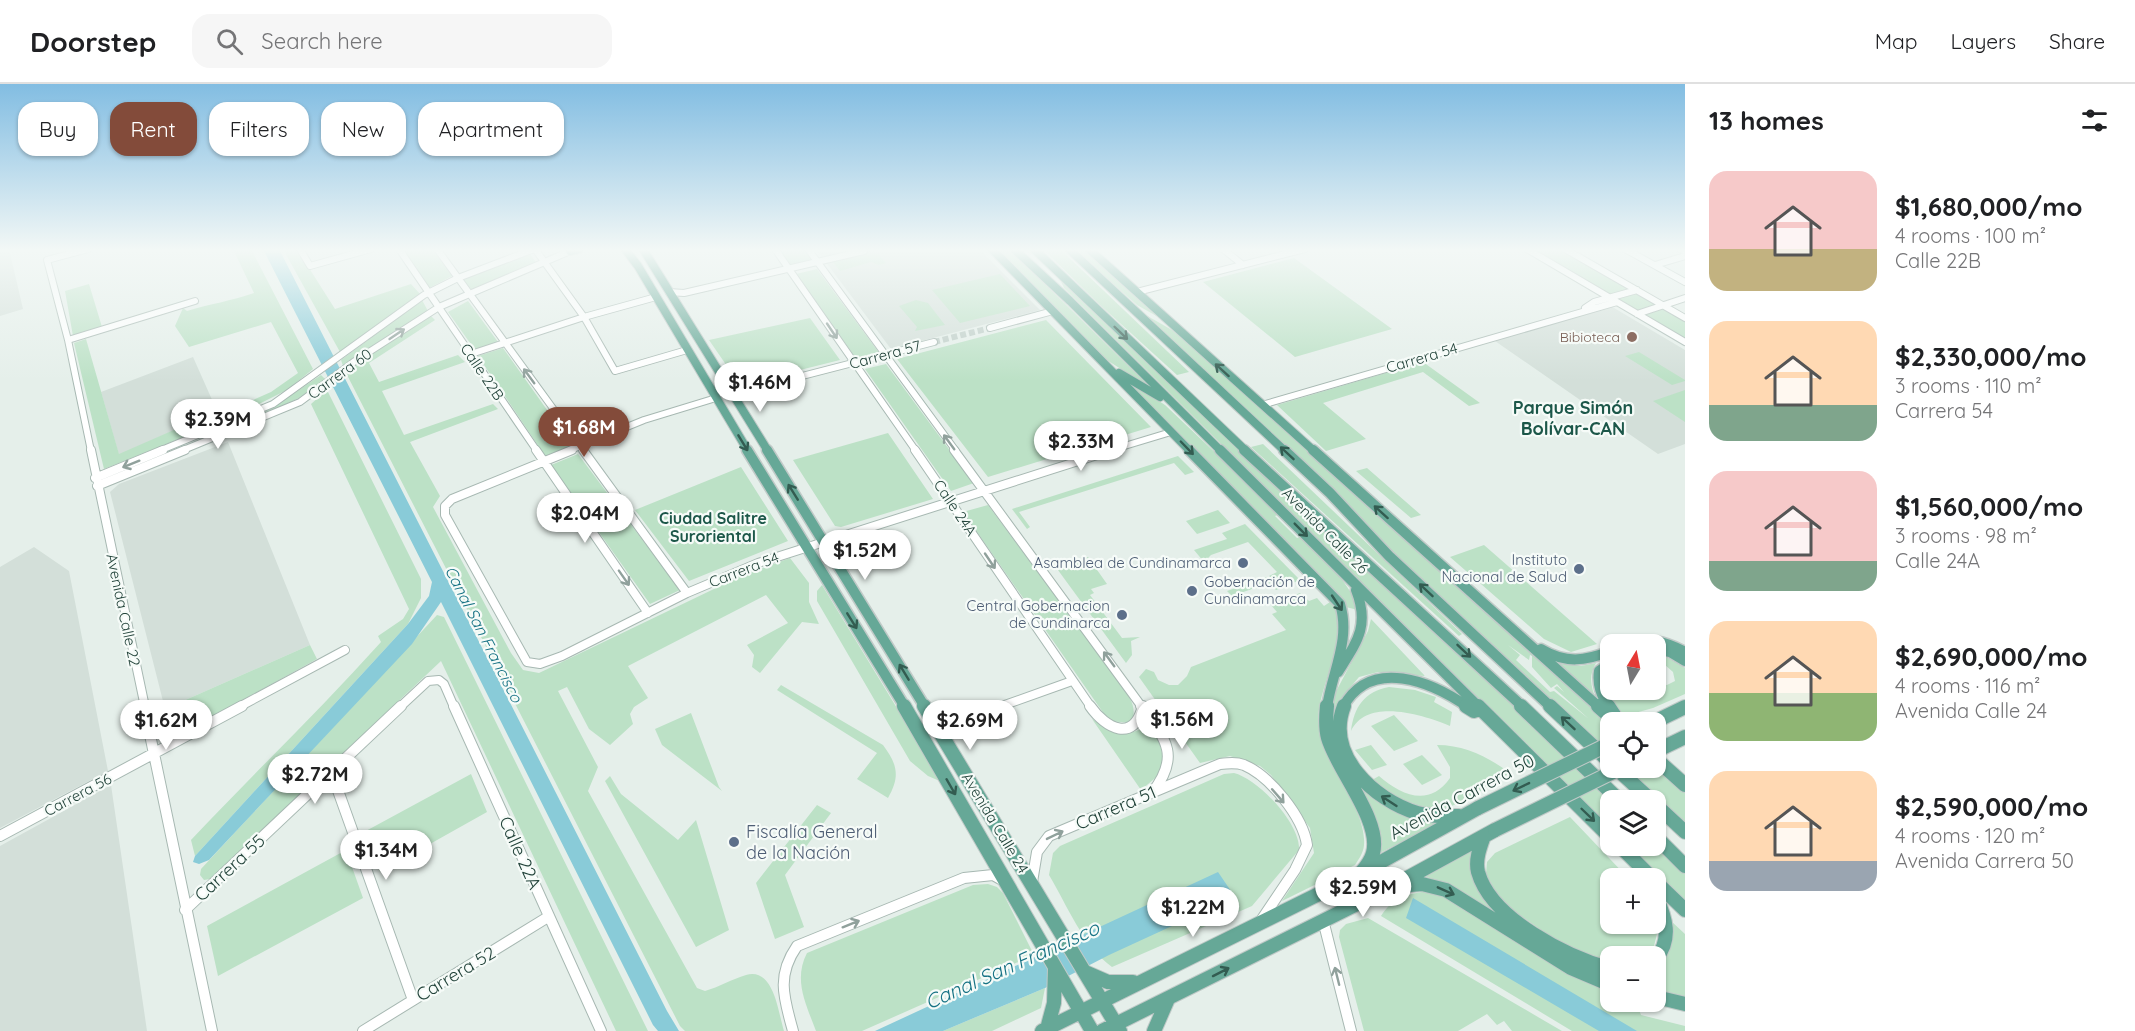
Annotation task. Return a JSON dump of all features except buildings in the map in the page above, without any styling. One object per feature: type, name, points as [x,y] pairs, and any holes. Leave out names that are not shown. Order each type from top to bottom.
[{"type":"main road","name":"Avenida Calle 24","points":[[654,293],[805,548],[890,682],[1055,967],[1060,992]]},
{"type":"main road","name":"Avenida Calle 24","points":[[669,293],[824,542],[1085,972],[1102,1001],[1113,1029]]},
{"type":"main road","points":[[1035,293],[1340,604],[1345,622],[1344,635],[1326,705],[1326,732],[1364,811],[1373,839],[1372,856],[1360,873]]},
{"type":"main road","name":"Avenida Calle 26","points":[[1062,293],[1600,827]]},
{"type":"main road","points":[[1065,293],[1070,301]]},
{"type":"main road","name":"Avenida Calle 26","points":[[1080,293],[1278,483],[1482,668],[1609,790]]},
{"type":"main road","points":[[1138,293],[1606,712]]},
{"type":"main road","points":[[1118,294],[1182,334]]},
{"type":"main road","name":"Avenida Calle 26","points":[[1118,294],[1330,494],[1389,556],[1600,753]]},
{"type":"main road","points":[[1102,361],[1184,415]]},
{"type":"main road","points":[[1332,682],[1363,627],[1361,600],[1350,580]]},
{"type":"main road","points":[[1502,620],[1545,652],[1561,659],[1583,661],[1600,655]]},
{"type":"main road","points":[[1666,643],[1685,652]]},
{"type":"main road","points":[[1666,651],[1685,661]]},
{"type":"main road","points":[[1600,670],[1598,685],[1600,690]]},
{"type":"main road","points":[[1465,815],[1442,817],[1413,813],[1396,807],[1377,794],[1362,780],[1344,750],[1340,728],[1342,708],[1355,689],[1365,682],[1379,678],[1408,679],[1444,691],[1495,724]]},
{"type":"main road","points":[[1666,716],[1685,707]]},
{"type":"main road","points":[[1666,746],[1685,737]]},
{"type":"main road","name":"Avenida Carrera 50","points":[[1045,1030],[1360,873],[1465,815],[1600,748]]},
{"type":"main road","points":[[1666,768],[1683,783]]},
{"type":"main road","points":[[1113,1029],[1169,998],[1389,888],[1489,833],[1601,778]]},
{"type":"main road","points":[[1627,778],[1640,790]]},
{"type":"main road","points":[[1666,814],[1685,832]]},
{"type":"main road","points":[[1489,833],[1478,858],[1477,870],[1481,882],[1498,904],[1564,953],[1600,967]]},
{"type":"main road","points":[[1666,847],[1685,866]]},
{"type":"main road","points":[[1630,856],[1638,868]]},
{"type":"main road","points":[[1630,856],[1642,868]]},
{"type":"main road","points":[[1389,888],[1422,884],[1446,890],[1571,968],[1600,980]]},
{"type":"main road","points":[[1666,891],[1685,910]]},
{"type":"main road","points":[[1665,946],[1666,921]]},
{"type":"main road","points":[[1085,972],[1114,984],[1141,981]]},
{"type":"main road","points":[[1045,1030],[1060,992],[1081,1012],[1092,1031]]},
{"type":"main road","points":[[1154,1031],[1169,998]]},
{"type":"main road","points":[[1666,1000],[1685,1005]]},
{"type":"street","name":"Avenida Calle 22","points":[[56,293],[68,340],[212,1031]]},
{"type":"street","name":"Carrera 60","points":[[214,434],[273,404],[427,293]]},
{"type":"street","name":"Calle 22B","points":[[430,293],[648,613]]},
{"type":"street","name":"Carrera 60","points":[[96,482],[214,434],[286,409],[310,396],[355,361],[439,307],[469,293]]},
{"type":"street","points":[[469,293],[687,593]]},
{"type":"street","points":[[568,293],[615,371],[687,350]]},
{"type":"street","points":[[671,296],[683,293]]},
{"type":"street","name":"Calle 24A","points":[[806,293],[1098,716],[1114,728],[1126,729],[1137,725],[1142,717],[1143,706]]},
{"type":"street","points":[[841,293],[1164,737],[1169,755],[1167,774],[1152,793]]},
{"type":"street","points":[[1602,293],[1685,342]]},
{"type":"street","name":"Carrera 54","points":[[1582,310],[1594,302],[1626,293]]},
{"type":"street","points":[[1643,293],[1685,318]]},
{"type":"street","points":[[471,354],[584,317],[656,297]]},
{"type":"street","points":[[1637,314],[1685,298]]},
{"type":"street","points":[[68,340],[195,301]]},
{"type":"street","name":"Carrera 54","points":[[1262,405],[1582,310],[1617,302]]},
{"type":"street","points":[[990,328],[1053,311]]},
{"type":"street","name":"Carrera 57","points":[[732,394],[934,342]]},
{"type":"street","points":[[543,461],[644,420],[716,398]]},
{"type":"street","name":"Carrera 54","points":[[543,461],[452,499],[444,506],[445,514],[527,662],[532,665],[562,656],[687,593],[758,563],[984,489],[1171,432]]},
{"type":"street","name":"Carrera 56","points":[[0,836],[345,650]]},
{"type":"street","name":"Carrera 55","points":[[185,910],[422,686],[434,680]]},
{"type":"street","name":"Calle 22A","points":[[434,680],[444,684],[601,1031]]},
{"type":"street","points":[[938,729],[1072,681]]},
{"type":"street","name":"Carrera 51","points":[[1031,884],[1033,861],[1038,847],[1049,836],[1220,764],[1232,763],[1243,766],[1264,778],[1298,818],[1306,835],[1305,853],[1259,924]]},
{"type":"street","points":[[331,771],[414,1000]]},
{"type":"street","points":[[793,1031],[782,989],[782,977],[789,956],[797,946],[964,878],[993,875],[1005,881]]},
{"type":"street","name":"Carrera 52","points":[[363,1031],[548,917]]},
{"type":"street","points":[[1323,920],[1351,1031]]},
{"type":"shaded area","points":[[0,293],[19,293],[23,309],[0,316]]},
{"type":"shaded area","points":[[849,293],[1023,293],[1040,310],[891,349]]},
{"type":"shaded area","points":[[1609,305],[1685,350],[1685,444],[1658,454],[1495,341]]},
{"type":"shaded area","points":[[193,357],[217,411],[119,455],[101,392]]},
{"type":"shaded area","points":[[228,442],[310,645],[165,709],[110,492],[119,484]]},
{"type":"shaded area","points":[[34,547],[69,571],[108,771],[0,828],[0,567]]},
{"type":"shaded area","points":[[111,785],[147,1031],[0,1031],[0,846]]},
{"type":"green space","points":[[65,293],[92,293],[102,327],[73,336]]},
{"type":"green space","points":[[253,293],[274,293],[313,369],[287,390],[249,409],[244,404],[271,392],[298,373],[271,322],[189,347],[175,326],[183,308],[187,311]]},
{"type":"green space","points":[[307,293],[325,293],[335,309],[383,293],[420,294],[340,352]]},
{"type":"green space","points":[[810,293],[835,293],[880,354],[857,360]]},
{"type":"green space","points":[[935,293],[1018,293],[1030,306],[960,323]]},
{"type":"green space","points":[[1039,293],[1054,293],[1151,388],[1102,357]]},
{"type":"green space","points":[[1069,293],[1077,293],[1250,461],[1471,661],[1600,790],[1600,820]]},
{"type":"green space","points":[[1088,293],[1106,293],[1189,372],[1177,375]]},
{"type":"green space","points":[[1124,293],[1133,293],[1160,318],[1137,305]]},
{"type":"green space","points":[[1217,293],[1343,293],[1392,329],[1295,357]]},
{"type":"green space","points":[[1605,293],[1637,293],[1685,321],[1685,340]]},
{"type":"green space","points":[[422,300],[428,311],[343,366],[341,360]]},
{"type":"green space","points":[[916,300],[928,303],[945,325],[915,331],[917,327],[899,306]]},
{"type":"green space","points":[[468,301],[498,342],[475,350],[448,312]]},
{"type":"green space","points":[[1137,310],[1172,330],[1200,354],[1600,715],[1600,747],[1393,555]],"holes":[[[1508,645],[1529,660],[1530,655],[1532,656],[1532,667],[1551,688],[1557,684],[1564,692],[1557,686],[1554,688],[1589,719],[1554,691],[1550,692],[1516,660],[1520,655]]]},
{"type":"green space","points":[[431,316],[435,320],[369,363],[379,382],[458,355],[465,362],[382,391],[404,435],[493,404],[498,409],[410,442],[440,496],[433,507],[511,653],[523,670],[539,673],[741,576],[790,558],[809,583],[809,602],[819,624],[802,622],[760,673],[752,667],[754,655],[747,645],[788,623],[766,595],[628,666],[648,698],[634,707],[630,714],[633,724],[610,745],[589,729],[567,687],[558,691],[598,767],[588,791],[697,988],[705,991],[746,975],[755,974],[769,984],[777,1003],[784,1031],[685,1031],[680,1026],[345,371]]},
{"type":"green space","points":[[810,318],[840,360],[740,385],[709,340]]},
{"type":"green space","points":[[1046,320],[1151,427],[988,477],[897,359]]},
{"type":"green space","points":[[86,339],[119,454],[192,422],[196,432],[104,469],[74,343]]},
{"type":"green space","points":[[503,348],[572,445],[545,456],[478,356]]},
{"type":"green space","points":[[1639,352],[1685,381],[1672,385],[1625,356]]},
{"type":"green space","points":[[1423,362],[1480,403],[1469,406],[1423,372],[1323,403],[1366,439],[1326,451],[1277,405]]},
{"type":"green space","points":[[886,364],[974,483],[951,491],[865,369]]},
{"type":"green space","points":[[321,375],[325,379],[299,398],[224,432],[224,429],[272,408]]},
{"type":"green space","points":[[1121,376],[1165,405],[1280,514],[1275,516],[1297,538],[1302,536],[1342,580],[1358,610],[1346,607]]},
{"type":"green space","points":[[327,390],[421,579],[421,598],[408,624],[195,856],[191,840],[381,642],[378,636],[403,619],[409,609],[311,404]]},
{"type":"green space","points":[[1685,390],[1685,422],[1653,401]]},
{"type":"green space","points":[[888,433],[933,499],[841,527],[835,526],[793,460]]},
{"type":"green space","points":[[1263,444],[1462,634],[1459,636],[1251,447]]},
{"type":"green space","points":[[578,454],[680,590],[650,604],[551,465]]},
{"type":"green space","points":[[1178,456],[1194,472],[1185,475],[1174,463],[1019,512],[1030,527],[1027,529],[1012,509]]},
{"type":"green space","points":[[741,467],[788,541],[689,581],[635,510]]},
{"type":"green space","points":[[1367,468],[1421,515],[1411,518],[1356,471]]},
{"type":"green space","points":[[988,505],[1125,690],[1134,713],[1131,723],[1109,721],[963,512]]},
{"type":"green space","points":[[1218,510],[1230,523],[1197,534],[1186,521]]},
{"type":"green space","points":[[1245,524],[1300,580],[1276,590],[1269,583],[1232,596],[1227,591],[1267,577],[1277,584],[1269,576],[1277,572],[1248,542],[1211,555],[1204,562],[1194,550],[1227,539],[1222,533]]},
{"type":"green space","points":[[1484,545],[1597,644],[1571,652],[1544,639],[1450,557]]},
{"type":"green space","points":[[1088,557],[1107,584],[1091,589],[1094,593],[1090,595],[1122,638],[1140,637],[1131,641],[1132,655],[1126,663],[1055,566]]},
{"type":"green space","points":[[822,585],[942,782],[928,776],[910,761],[817,601],[817,591]]},
{"type":"green space","points":[[1300,593],[1309,601],[1317,598],[1324,606],[1330,602],[1338,613],[1339,637],[1321,699],[1319,725],[1329,753],[1358,813],[1364,843],[1362,853],[1355,865],[1282,901],[1314,853],[1310,828],[1271,775],[1260,766],[1230,756],[1200,763],[1139,677],[1146,669],[1154,672],[1158,680],[1169,685],[1178,685],[1187,676],[1191,667],[1286,630],[1272,614],[1277,612],[1270,604]]},
{"type":"green space","points":[[437,615],[444,617],[648,1031],[616,1031],[441,661],[210,879],[204,880],[200,875],[201,869]]},
{"type":"green space","points":[[1371,619],[1425,676],[1378,672],[1359,677],[1338,702],[1334,713],[1335,730],[1360,785],[1438,823],[1380,853],[1380,841],[1330,724],[1332,699],[1368,631]]},
{"type":"green space","points":[[310,645],[317,659],[170,740],[165,709]]},
{"type":"green space","points":[[1666,658],[1685,668],[1685,694],[1638,712],[1621,712],[1613,700],[1666,700],[1666,685],[1675,681],[1673,672],[1666,666]]},
{"type":"green space","points":[[1551,659],[1581,666],[1596,663],[1591,682],[1597,701]]},
{"type":"green space","points":[[781,685],[883,745],[896,771],[892,791],[888,798],[857,779],[877,753],[777,690]]},
{"type":"green space","points":[[1389,687],[1415,690],[1436,697],[1434,702],[1452,712],[1450,726],[1426,717],[1382,712],[1370,714],[1359,721],[1351,731],[1352,722],[1362,702],[1380,689]]},
{"type":"green space","points":[[691,713],[722,791],[662,745],[655,729]]},
{"type":"green space","points":[[1394,715],[1418,741],[1394,751],[1371,726]]},
{"type":"green space","points":[[1092,719],[1120,733],[1134,732],[1148,723],[1161,747],[1160,774],[1141,790]]},
{"type":"green space","points":[[1371,745],[1387,765],[1372,770],[1355,750]]},
{"type":"green space","points":[[1437,745],[1457,747],[1476,753],[1510,773],[1465,800],[1439,809],[1418,807],[1408,803],[1388,793],[1372,780],[1379,776],[1396,789],[1415,795],[1424,796],[1433,793],[1450,778],[1450,767]]},
{"type":"green space","points":[[1422,755],[1442,775],[1422,785],[1403,764]]},
{"type":"green space","points":[[1234,773],[1255,784],[1276,804],[1293,828],[1298,839],[1299,850],[1252,906],[1112,967],[1084,937],[1049,875],[1053,853],[1060,846],[1224,774]]},
{"type":"green space","points":[[471,774],[487,812],[380,872],[364,832]]},
{"type":"green space","points":[[1666,775],[1685,793],[1685,827],[1666,809],[1666,790],[1645,790],[1633,778],[1666,778]]},
{"type":"green space","points":[[610,776],[621,794],[678,840],[696,820],[729,930],[696,947],[605,781]]},
{"type":"green space","points":[[817,805],[831,813],[785,875],[804,927],[775,939],[756,883]]},
{"type":"green space","points":[[1570,817],[1600,849],[1600,856],[1607,856],[1619,868],[1600,868],[1600,934],[1657,934],[1654,946],[1600,946],[1600,959],[1567,948],[1508,907],[1496,892],[1486,874],[1487,862],[1495,853]]},
{"type":"green space","points":[[346,850],[363,898],[218,976],[207,926]]},
{"type":"green space","points":[[1472,850],[1472,870],[1489,901],[1600,967],[1600,977],[1446,885],[1425,876]]},
{"type":"green space","points":[[1666,855],[1685,872],[1685,906],[1666,887],[1666,868],[1648,868],[1636,856]]},
{"type":"green space","points":[[988,884],[997,887],[1003,893],[1034,955],[862,1031],[816,1031],[802,992],[801,973],[807,953],[973,885]]},
{"type":"green space","points":[[1437,892],[1561,969],[1600,987],[1600,1012],[1640,1012],[1641,1015],[1685,1026],[1685,1031],[1572,1031],[1381,916],[1398,899],[1409,895]]},
{"type":"green space","points":[[1368,918],[1562,1031],[1512,1031],[1504,1021],[1497,1025],[1487,1014],[1458,1031],[1364,1031],[1339,937],[1340,930],[1346,924]]},
{"type":"green space","points":[[1671,921],[1685,934],[1685,998],[1666,994],[1666,956]]},
{"type":"green space","points":[[1045,988],[1041,1008],[992,1031],[943,1031]]},
{"type":"water","points":[[285,293],[302,293],[679,1031],[658,1031],[653,1025],[441,602],[412,644],[209,860],[199,864],[193,862],[195,856],[408,624],[429,596],[432,582]]},
{"type":"water","points":[[1218,872],[1235,897],[1109,955],[1045,988],[943,1031],[875,1031]]},
{"type":"water","points":[[1413,898],[1600,1009],[1600,1012],[1605,1012],[1637,1031],[1599,1031],[1406,918]]},
{"type":"tunnel","points":[[934,342],[990,328]]},
{"type":"place","name":"Bibioteca","points":[[1632,337]]},
{"type":"place","name":"Asamblea de Cundinamarca","points":[[1243,563]]},
{"type":"place","name":"Instituto Nacional de Salud","points":[[1579,569]]},
{"type":"place","name":"Gobernación de Cundinamarca","points":[[1192,591]]},
{"type":"place","name":"Central Gobernacion de Cundinarca","points":[[1122,615]]},
{"type":"place","name":"Fiscalía General de la Nación","points":[[734,842]]},
{"type":"district","name":"Parque Simón Bolívar-CAN","points":[[1573,418]]},
{"type":"district","name":"Ciudad Salitre Suroriental","points":[[713,527]]},
{"type":"water label","name":"Canal San Francisco","points":[[484,634]]},
{"type":"water label","name":"Canal San Francisco","points":[[1012,965]]}]
